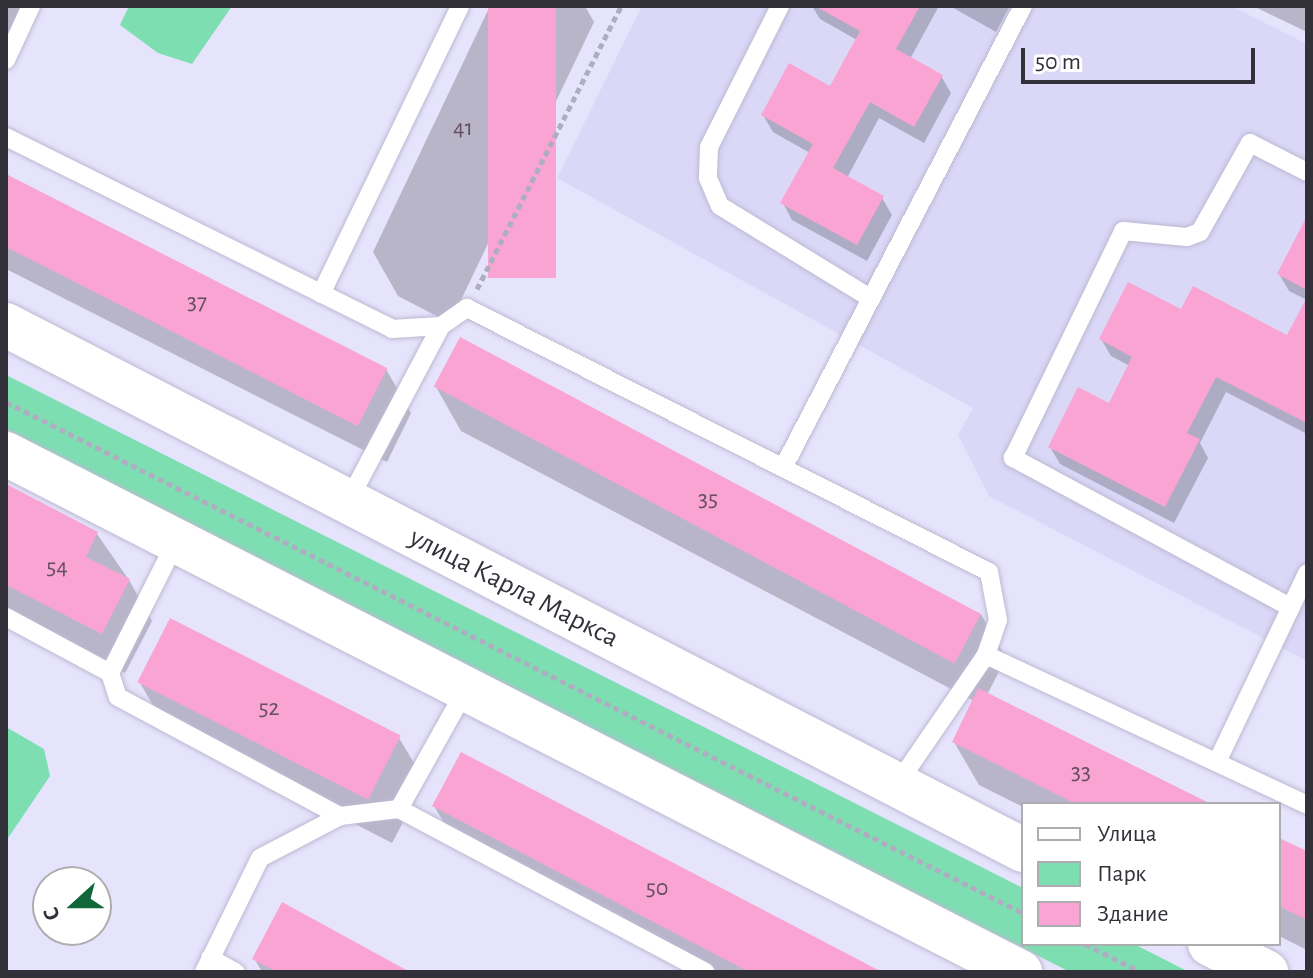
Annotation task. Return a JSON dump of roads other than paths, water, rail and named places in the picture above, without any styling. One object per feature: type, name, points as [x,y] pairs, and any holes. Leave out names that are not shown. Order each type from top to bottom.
[{"type":"street","name":"улица Карла Маркса","points":[[6,325],[1021,849]]},
{"type":"street","points":[[6,454],[1020,972]]},
{"type":"street","points":[[1214,946],[1266,972]]},
{"type":"lane","points":[[6,60],[31,6]]},
{"type":"lane","points":[[321,294],[460,6]]},
{"type":"lane","points":[[780,6],[709,147],[708,178],[720,206],[870,298]]},
{"type":"lane","points":[[783,468],[1023,6]]},
{"type":"lane","points":[[6,137],[392,329],[441,326]]},
{"type":"lane","points":[[1290,607],[1013,458],[1123,231],[1200,232],[1250,143],[1307,172]]},
{"type":"lane","points":[[348,502],[441,326],[467,308],[989,572],[998,620],[986,655],[896,786]]},
{"type":"lane","points":[[110,673],[176,542]]},
{"type":"lane","points":[[1218,760],[1307,573]]},
{"type":"lane","points":[[6,617],[110,673],[118,697],[340,816]]},
{"type":"lane","points":[[986,655],[1218,760],[1307,805]]},
{"type":"lane","points":[[399,809],[466,689]]},
{"type":"lane","points":[[235,972],[207,965],[260,858],[340,816],[399,809],[705,972]]}]
